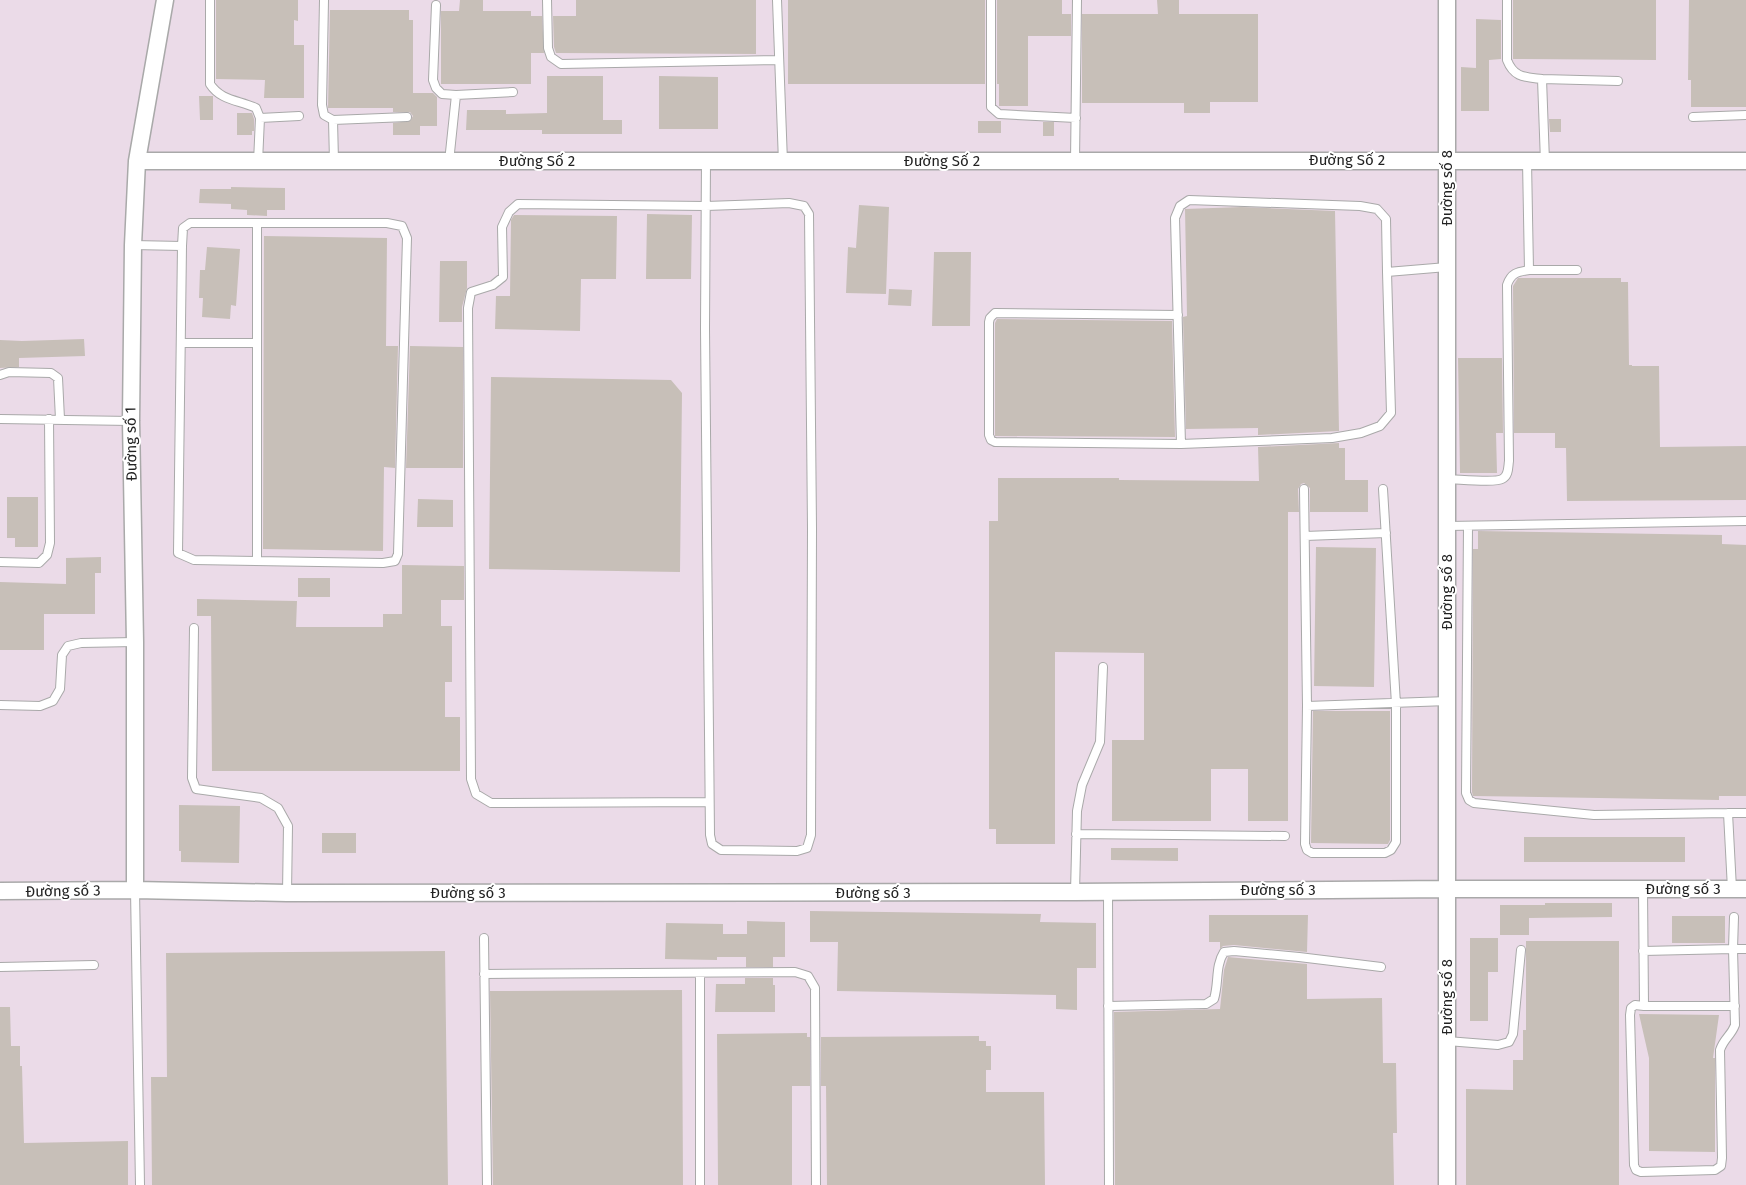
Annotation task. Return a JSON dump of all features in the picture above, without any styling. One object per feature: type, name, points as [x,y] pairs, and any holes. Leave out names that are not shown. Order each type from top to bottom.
[{"type":"street","name":"Đường số 1","points":[[135,890],[135,642],[131,421],[132,245],[137,161],[165,0]]},
{"type":"street","name":"Đường số 8","points":[[1447,0],[1447,1185]]},
{"type":"street","name":"Đường Số 2","points":[[137,161],[1746,161]]},
{"type":"street","name":"Đường số 3","points":[[0,891],[135,890],[287,893],[1739,889]]},
{"type":"lane","points":[[210,0],[210,84],[215,91],[226,99],[256,108],[260,118],[258,162]]},
{"type":"lane","points":[[324,0],[322,105],[324,115],[333,120],[407,117]]},
{"type":"lane","points":[[548,0],[548,48],[551,58],[561,64],[779,60]]},
{"type":"lane","points":[[777,0],[783,162]]},
{"type":"lane","points":[[991,0],[991,106],[999,114],[1076,118]]},
{"type":"lane","points":[[1075,161],[1077,0]]},
{"type":"lane","points":[[1507,0],[1507,60],[1510,69],[1520,76],[1542,79],[1618,81]]},
{"type":"lane","points":[[436,5],[433,80],[436,88],[442,94],[456,95],[513,92]]},
{"type":"lane","points":[[1542,79],[1545,162]]},
{"type":"lane","points":[[449,162],[456,95]]},
{"type":"lane","points":[[1693,117],[1746,115]]},
{"type":"lane","points":[[260,118],[299,116]]},
{"type":"lane","points":[[333,120],[334,162]]},
{"type":"lane","points":[[706,160],[706,206],[705,329],[710,835],[712,844],[721,850],[797,852],[807,848],[811,835],[810,214],[804,206],[789,203],[706,206],[518,204],[509,212],[502,226],[503,277],[493,285],[471,292],[468,318],[471,779],[476,794],[491,802],[709,802]]},
{"type":"lane","points":[[1527,160],[1529,270]]},
{"type":"lane","points":[[1178,315],[995,313],[989,322],[989,435],[991,440],[995,442],[1181,444],[1332,438],[1361,433],[1380,426],[1391,413],[1386,218],[1377,208],[1360,206],[1189,200],[1180,206],[1176,218],[1181,444]]},
{"type":"lane","points":[[190,223],[257,224],[387,223],[402,226],[407,238],[398,554],[395,561],[383,563],[194,560],[178,553],[183,228],[190,223]]},
{"type":"lane","points":[[256,561],[257,224]]},
{"type":"lane","points":[[132,245],[182,246]]},
{"type":"lane","points":[[1387,272],[1447,267]]},
{"type":"lane","points":[[1446,479],[1493,480],[1502,479],[1507,475],[1509,461],[1507,285],[1510,277],[1514,273],[1529,270],[1577,270]]},
{"type":"lane","points":[[181,343],[257,343]]},
{"type":"lane","points":[[0,375],[9,372],[51,373],[58,378],[60,419]]},
{"type":"lane","points":[[0,419],[131,421]]},
{"type":"lane","points":[[0,562],[39,563],[47,555],[50,543],[49,419]]},
{"type":"lane","points":[[1304,489],[1307,706],[1306,844],[1308,850],[1312,853],[1372,855],[1385,854],[1391,850],[1396,842],[1396,704],[1383,489]]},
{"type":"lane","points":[[1447,526],[1746,521]]},
{"type":"lane","points":[[1468,526],[1466,793],[1469,800],[1474,803],[1594,815],[1746,813]]},
{"type":"lane","points":[[1305,536],[1386,533]]},
{"type":"lane","points":[[194,628],[192,778],[196,789],[261,798],[278,808],[288,826],[287,893]]},
{"type":"lane","points":[[0,705],[40,706],[52,701],[60,689],[62,655],[68,646],[81,643],[135,642]]},
{"type":"lane","points":[[1075,892],[1077,811],[1082,785],[1100,742],[1103,667]]},
{"type":"lane","points":[[1307,706],[1448,701]]},
{"type":"lane","points":[[1728,813],[1739,889]]},
{"type":"lane","points":[[1076,834],[1285,836]]},
{"type":"lane","points":[[1644,889],[1644,1006]]},
{"type":"lane","points":[[135,890],[140,1185]]},
{"type":"lane","points":[[1108,891],[1109,1185]]},
{"type":"lane","points":[[1734,917],[1733,950],[1735,1006],[1735,1025],[1732,1034],[1723,1040],[1720,1050],[1721,1166],[1715,1170],[1641,1172],[1636,1170],[1634,1165],[1630,1015],[1632,1008],[1634,1005],[1735,1006]]},
{"type":"lane","points":[[484,938],[487,1185]]},
{"type":"lane","points":[[1643,951],[1746,949]]},
{"type":"lane","points":[[1447,1041],[1498,1045],[1509,1042],[1513,1034],[1521,950]]},
{"type":"lane","points":[[1108,1006],[1206,1004],[1214,999],[1218,989],[1219,960],[1224,952],[1234,951],[1299,957],[1381,967]]},
{"type":"lane","points":[[0,967],[94,965]]},
{"type":"lane","points":[[484,974],[795,972],[808,976],[815,988],[816,1185]]},
{"type":"lane","points":[[700,973],[700,1185]]},
{"type":"shaded area","points":[[0,0],[1746,0],[1746,1185],[0,1185]]},
{"type":"building","points":[[216,0],[298,0],[298,21],[294,20],[294,45],[304,45],[304,98],[264,98],[265,80],[216,79]]},
{"type":"building","points":[[460,0],[483,0],[483,11],[531,11],[531,16],[542,16],[544,53],[531,53],[531,84],[441,84],[441,11],[459,11]]},
{"type":"building","points":[[576,0],[756,0],[756,54],[556,53],[554,47],[553,16],[576,16]]},
{"type":"building","points":[[788,0],[985,0],[985,84],[788,84]]},
{"type":"building","points":[[997,0],[1062,0],[1062,14],[1071,14],[1071,36],[1028,36],[1028,106],[999,106],[999,84],[997,84]]},
{"type":"building","points":[[1157,0],[1179,0],[1179,14],[1258,14],[1258,102],[1210,102],[1210,113],[1184,113],[1184,103],[1082,103],[1082,14],[1158,14]]},
{"type":"building","points":[[1513,0],[1656,0],[1656,60],[1513,59]]},
{"type":"building","points":[[1689,0],[1746,0],[1746,107],[1691,107],[1691,80],[1688,80]]},
{"type":"building","points":[[330,10],[409,10],[409,20],[413,20],[413,93],[433,93],[437,97],[437,126],[420,126],[420,135],[393,135],[393,123],[410,121],[413,116],[410,112],[393,112],[393,108],[328,108]]},
{"type":"building","points":[[1476,19],[1501,20],[1501,59],[1489,60],[1489,111],[1461,111],[1461,67],[1476,68]]},
{"type":"building","points":[[547,76],[603,76],[603,120],[622,120],[622,134],[542,134],[542,130],[466,130],[467,110],[506,110],[506,114],[547,113]]},
{"type":"building","points":[[659,76],[718,77],[718,129],[659,129]]},
{"type":"building","points":[[199,96],[213,96],[213,120],[200,120]]},
{"type":"building","points":[[237,113],[252,113],[254,131],[252,131],[252,135],[237,135]]},
{"type":"building","points":[[1549,119],[1561,119],[1561,132],[1550,132]]},
{"type":"building","points":[[978,121],[1001,121],[1001,133],[978,133]]},
{"type":"building","points":[[1043,122],[1054,122],[1054,136],[1043,136]]},
{"type":"building","points":[[231,187],[285,188],[285,210],[267,210],[267,216],[247,215],[247,210],[231,209],[231,204],[199,203],[200,189],[231,189]]},
{"type":"building","points":[[859,205],[889,207],[886,294],[846,293],[848,247],[856,248]]},
{"type":"building","points":[[1241,207],[1335,211],[1339,431],[1258,435],[1258,428],[1186,429],[1183,317],[1187,316],[1185,209]]},
{"type":"building","points":[[647,214],[692,215],[691,279],[646,279]]},
{"type":"building","points":[[514,215],[617,216],[616,279],[581,279],[580,331],[495,329],[496,296],[510,296],[511,220]]},
{"type":"building","points":[[264,236],[387,238],[386,346],[398,346],[395,468],[384,467],[383,551],[263,549]]},
{"type":"building","points":[[207,247],[240,249],[236,306],[231,305],[230,319],[202,317],[203,298],[199,298],[200,270],[205,270]]},
{"type":"building","points":[[934,252],[971,252],[970,326],[932,326]]},
{"type":"building","points":[[440,261],[467,261],[467,288],[462,307],[462,322],[439,322]]},
{"type":"building","points":[[1518,278],[1621,278],[1621,282],[1628,282],[1629,365],[1659,366],[1660,447],[1746,446],[1746,500],[1567,501],[1566,448],[1555,448],[1555,433],[1514,433],[1513,286]]},
{"type":"building","points":[[889,289],[912,290],[911,306],[888,305]]},
{"type":"building","points":[[997,319],[1172,321],[1175,437],[995,436],[995,323]]},
{"type":"building","points":[[84,339],[85,356],[19,358],[19,367],[0,368],[0,340]]},
{"type":"building","points":[[410,346],[463,347],[463,468],[406,468]]},
{"type":"building","points":[[1458,358],[1502,358],[1503,433],[1496,433],[1497,473],[1460,473]]},
{"type":"building","points":[[491,377],[671,380],[682,393],[680,572],[489,569]]},
{"type":"building","points":[[1339,443],[1339,448],[1345,448],[1345,480],[1368,480],[1368,512],[1310,512],[1310,488],[1304,483],[1298,489],[1299,512],[1288,512],[1288,821],[1248,821],[1248,769],[1211,769],[1211,821],[1112,821],[1112,740],[1144,740],[1144,653],[1055,652],[1055,844],[996,844],[996,829],[989,829],[989,521],[998,521],[998,478],[1259,481],[1258,447]]},
{"type":"building","points":[[7,497],[38,497],[38,547],[15,547],[15,538],[7,538]]},
{"type":"building","points":[[418,499],[453,500],[453,527],[417,527]]},
{"type":"building","points":[[1478,531],[1722,535],[1722,544],[1746,545],[1746,796],[1719,796],[1719,800],[1473,796],[1473,549],[1478,549]]},
{"type":"building","points":[[1316,547],[1376,548],[1374,687],[1314,686]]},
{"type":"building","points":[[101,557],[101,573],[95,573],[95,614],[44,614],[44,650],[0,650],[0,582],[66,584],[66,558]]},
{"type":"building","points":[[402,565],[464,566],[464,600],[441,600],[441,626],[452,626],[452,682],[445,682],[445,717],[460,717],[460,771],[212,771],[211,616],[197,616],[197,599],[297,601],[296,627],[383,627],[383,614],[402,614]]},
{"type":"building","points":[[298,578],[330,578],[330,597],[298,597]]},
{"type":"building","points":[[1313,711],[1390,711],[1390,840],[1388,844],[1311,843]]},
{"type":"building","points":[[179,805],[240,806],[239,863],[181,862],[181,851],[179,851]]},
{"type":"building","points":[[322,833],[356,833],[356,853],[322,853]]},
{"type":"building","points":[[1524,837],[1685,837],[1685,862],[1524,862]]},
{"type":"building","points":[[1111,848],[1178,848],[1178,861],[1111,860]]},
{"type":"building","points":[[1545,903],[1612,903],[1612,917],[1529,918],[1529,935],[1500,935],[1500,905],[1545,905]]},
{"type":"building","points":[[810,911],[1041,914],[1040,922],[1096,923],[1096,968],[1077,968],[1077,1010],[1056,1009],[1056,995],[837,991],[838,942],[810,942]]},
{"type":"building","points":[[1209,915],[1308,915],[1307,952],[1234,945],[1223,946],[1220,949],[1220,942],[1209,942]]},
{"type":"building","points":[[1672,916],[1725,916],[1725,943],[1672,943]]},
{"type":"building","points":[[747,921],[785,922],[785,957],[773,957],[773,967],[746,967],[746,957],[717,957],[717,960],[665,959],[666,923],[723,924],[723,934],[747,934]]},
{"type":"building","points":[[1470,938],[1498,938],[1498,972],[1488,972],[1488,1021],[1470,1021]]},
{"type":"building","points":[[1526,941],[1619,941],[1619,1185],[1466,1185],[1466,1089],[1513,1090],[1513,1060],[1523,1060],[1523,1030],[1526,1030]]},
{"type":"building","points":[[445,951],[448,1185],[152,1185],[151,1077],[167,1077],[166,953]]},
{"type":"building","points":[[1228,957],[1307,964],[1307,999],[1382,998],[1383,1063],[1396,1063],[1397,1133],[1393,1133],[1394,1185],[1115,1185],[1114,1012],[1220,1009],[1224,970]]},
{"type":"building","points":[[745,978],[773,978],[773,985],[775,985],[775,1012],[715,1012],[716,984],[745,984]]},
{"type":"building","points":[[682,990],[683,1185],[493,1185],[490,991]]},
{"type":"building","points":[[0,1007],[10,1007],[11,1046],[20,1046],[24,1143],[128,1141],[128,1185],[0,1185]]},
{"type":"building","points":[[1639,1014],[1719,1015],[1713,1058],[1715,1058],[1715,1152],[1649,1151],[1649,1058]]},
{"type":"building","points":[[807,1033],[807,1037],[810,1037],[810,1086],[792,1086],[792,1185],[718,1185],[717,1034]]},
{"type":"building","points":[[979,1036],[979,1041],[986,1041],[986,1046],[991,1046],[991,1070],[986,1070],[986,1092],[1044,1092],[1045,1185],[827,1185],[826,1086],[821,1086],[821,1037]]}]
